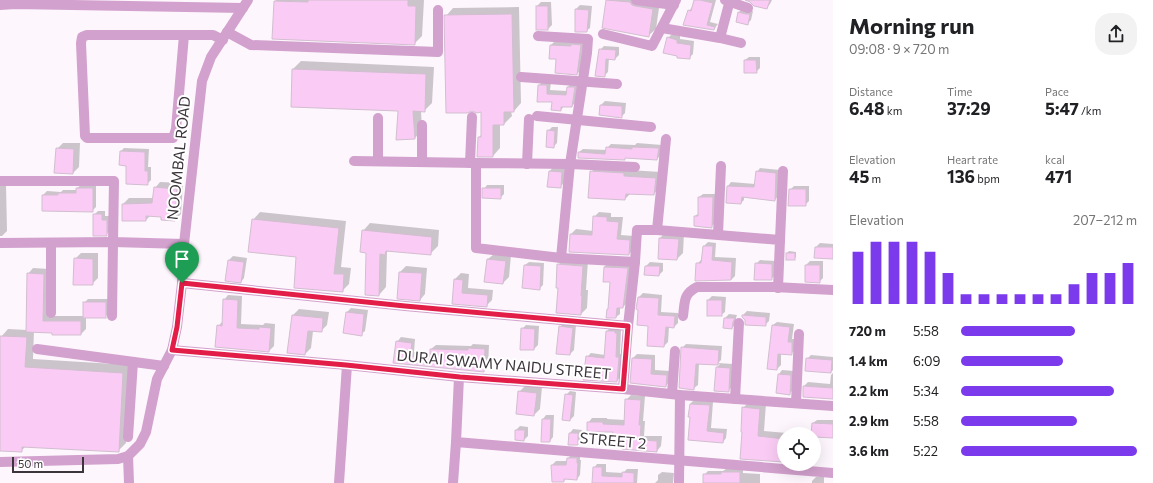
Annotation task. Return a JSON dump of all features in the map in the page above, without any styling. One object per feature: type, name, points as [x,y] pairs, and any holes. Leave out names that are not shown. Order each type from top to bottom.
[{"type":"street","points":[[603,34],[652,46],[675,2],[636,0]]},
{"type":"street","points":[[720,38],[728,0],[748,8]]},
{"type":"street","points":[[0,5],[246,4]]},
{"type":"street","name":"NOOMBAL ROAD","points":[[128,456],[140,444],[146,432],[157,379],[172,350],[177,327],[182,283],[184,244],[202,81],[211,57],[246,4]]},
{"type":"street","points":[[184,35],[184,85],[180,129],[173,138],[87,138],[85,136],[80,43],[82,38],[87,35],[184,35],[213,35],[225,36],[251,45],[438,52],[438,10]]},
{"type":"street","points":[[662,28],[741,43]]},
{"type":"street","points":[[538,36],[588,39],[570,164],[562,258]]},
{"type":"street","points":[[521,77],[617,84]]},
{"type":"street","points":[[472,117],[476,248],[562,258],[635,262]]},
{"type":"street","points":[[378,118],[378,162]]},
{"type":"street","points":[[527,164],[533,118],[577,120],[651,127]]},
{"type":"street","points":[[422,126],[422,162]]},
{"type":"street","points":[[656,230],[666,140]]},
{"type":"street","points":[[354,161],[570,164],[635,168]]},
{"type":"street","points":[[718,234],[721,166]]},
{"type":"street","points":[[778,288],[783,172]]},
{"type":"street","points":[[0,182],[114,181],[112,316]]},
{"type":"street","points":[[623,389],[637,230],[718,234],[780,240]]},
{"type":"street","points":[[0,243],[113,242],[184,244]]},
{"type":"street","points":[[51,243],[51,313]]},
{"type":"street","points":[[182,283],[405,306],[628,326]]},
{"type":"street","points":[[683,316],[687,295],[691,290],[697,287],[833,290]]},
{"type":"street","points":[[735,399],[739,323]]},
{"type":"street","points":[[796,404],[799,334]]},
{"type":"street","points":[[37,349],[164,366]]},
{"type":"street","name":"DURAI SWAMY NAIDU STREET","points":[[172,350],[346,365],[460,377],[623,389],[676,395],[833,406]]},
{"type":"street","points":[[675,351],[679,483]]},
{"type":"street","points":[[128,437],[133,362]]},
{"type":"street","points":[[339,483],[346,365]]},
{"type":"street","points":[[453,483],[460,377]]},
{"type":"street","name":"STREET 2","points":[[456,442],[833,473]]},
{"type":"street","points":[[0,462],[118,459],[128,456],[129,483]]},
{"type":"building","points":[[308,0],[408,0],[408,6],[416,6],[415,45],[272,39],[274,1],[308,2]]},
{"type":"building","points":[[606,0],[630,2],[635,6],[653,9],[649,37],[602,28]]},
{"type":"building","points":[[694,0],[713,3],[707,25],[715,27],[714,30],[683,25],[688,10],[691,11]]},
{"type":"building","points":[[745,0],[770,0],[767,9],[754,6]]},
{"type":"building","points":[[536,6],[548,6],[548,30],[536,30]]},
{"type":"building","points":[[575,9],[589,10],[587,32],[575,32]]},
{"type":"building","points":[[738,12],[750,14],[748,25],[736,22]]},
{"type":"building","points":[[512,14],[514,112],[504,112],[504,125],[493,125],[493,157],[477,157],[478,137],[481,137],[481,112],[477,113],[472,111],[467,113],[446,113],[444,15]]},
{"type":"building","points":[[667,37],[677,40],[677,43],[691,45],[690,59],[677,58],[677,56],[663,53]]},
{"type":"building","points":[[571,44],[581,45],[577,75],[555,73],[556,59],[549,59],[550,45],[571,46]]},
{"type":"building","points":[[599,49],[616,50],[615,60],[606,59],[605,77],[595,76]]},
{"type":"building","points":[[744,60],[756,60],[757,73],[744,73]]},
{"type":"building","points":[[292,69],[426,74],[425,112],[413,111],[415,139],[396,140],[398,111],[291,107]]},
{"type":"building","points":[[538,85],[547,85],[547,94],[566,95],[567,87],[575,87],[572,107],[561,107],[561,111],[551,110],[552,102],[537,102]]},
{"type":"building","points":[[600,105],[622,106],[622,118],[599,115]]},
{"type":"building","points":[[547,130],[555,131],[554,148],[546,147]]},
{"type":"building","points":[[606,147],[632,149],[632,147],[659,148],[657,160],[578,158],[578,152],[605,154]]},
{"type":"building","points":[[56,148],[74,149],[73,174],[54,173]]},
{"type":"building","points":[[120,151],[145,152],[145,171],[148,171],[148,185],[126,184],[126,166],[119,165]]},
{"type":"building","points":[[549,171],[562,172],[561,188],[547,187]]},
{"type":"building","points":[[590,171],[624,173],[624,176],[656,178],[654,195],[626,194],[625,200],[588,198]]},
{"type":"building","points":[[756,171],[776,173],[775,201],[742,197],[741,204],[726,203],[727,186],[754,187]]},
{"type":"building","points":[[154,187],[177,189],[175,221],[161,220],[161,217],[146,216],[146,221],[122,221],[122,204],[152,203]]},
{"type":"building","points":[[76,188],[93,188],[93,212],[42,211],[42,195],[76,193]]},
{"type":"building","points":[[482,188],[501,188],[501,199],[482,198]]},
{"type":"building","points":[[789,189],[806,189],[806,206],[788,206]]},
{"type":"building","points":[[698,197],[713,197],[712,228],[694,226],[694,216],[698,216]]},
{"type":"building","points":[[93,214],[102,214],[102,220],[107,220],[107,236],[93,236]]},
{"type":"building","points":[[593,216],[607,217],[607,221],[619,222],[617,239],[630,240],[629,255],[569,252],[570,234],[592,235]]},
{"type":"building","points":[[252,219],[339,228],[334,274],[344,274],[343,292],[294,288],[296,257],[248,252]]},
{"type":"building","points":[[362,230],[432,237],[431,255],[386,251],[385,255],[380,254],[379,296],[365,295],[366,253],[360,252]]},
{"type":"building","points":[[659,238],[679,239],[677,260],[658,259]]},
{"type":"building","points":[[703,246],[713,246],[712,260],[732,262],[731,280],[695,281],[696,263],[701,263]]},
{"type":"building","points":[[815,247],[833,247],[833,259],[814,258]]},
{"type":"building","points":[[786,253],[795,253],[795,260],[786,260]]},
{"type":"building","points":[[74,258],[93,259],[93,285],[73,285]]},
{"type":"building","points":[[487,259],[506,261],[503,284],[484,282]]},
{"type":"building","points":[[228,260],[244,262],[241,283],[225,281]]},
{"type":"building","points":[[755,263],[772,264],[772,280],[754,280]]},
{"type":"building","points":[[557,264],[583,266],[581,315],[556,313],[558,288],[556,288]]},
{"type":"building","points":[[524,265],[541,266],[540,290],[522,288]]},
{"type":"building","points":[[805,265],[820,265],[820,283],[805,282]]},
{"type":"building","points":[[645,266],[660,266],[659,276],[644,275]]},
{"type":"building","points":[[604,267],[628,268],[623,308],[617,308],[616,318],[606,318],[610,282],[603,282]]},
{"type":"building","points":[[399,272],[422,273],[420,301],[397,299]]},
{"type":"building","points":[[27,273],[44,274],[43,321],[81,321],[81,335],[52,335],[52,333],[26,332]]},
{"type":"building","points":[[454,279],[463,280],[462,293],[488,295],[487,307],[452,304]]},
{"type":"building","points":[[638,297],[659,298],[658,315],[675,316],[674,328],[666,327],[664,347],[647,346],[648,326],[637,325],[638,310],[636,309]]},
{"type":"building","points":[[223,299],[238,300],[237,328],[271,328],[269,352],[215,347],[217,325],[222,326]]},
{"type":"building","points":[[707,300],[722,300],[722,316],[707,316]]},
{"type":"building","points":[[83,302],[106,302],[106,318],[83,318]]},
{"type":"building","points":[[346,312],[364,314],[362,336],[343,333]]},
{"type":"building","points":[[292,315],[323,318],[322,332],[308,331],[305,355],[287,353]]},
{"type":"building","points":[[742,315],[766,317],[766,326],[745,325],[745,320]]},
{"type":"building","points":[[724,318],[735,318],[732,329],[723,328]]},
{"type":"building","points":[[772,325],[790,327],[788,342],[792,342],[792,355],[778,354],[777,370],[767,369]]},
{"type":"building","points":[[559,326],[573,328],[570,355],[556,354]]},
{"type":"building","points":[[521,328],[535,329],[534,350],[520,350]]},
{"type":"building","points":[[606,331],[615,331],[615,333],[617,333],[616,357],[619,357],[617,382],[583,380],[586,356],[604,358]]},
{"type":"building","points":[[0,336],[27,337],[25,367],[123,373],[119,452],[22,447],[22,452],[0,451]]},
{"type":"building","points":[[396,341],[412,343],[410,356],[430,358],[430,349],[485,349],[484,372],[393,363]]},
{"type":"building","points":[[681,347],[719,350],[718,365],[696,364],[694,390],[679,388]]},
{"type":"building","points":[[632,358],[652,359],[651,374],[667,375],[666,387],[630,383]]},
{"type":"building","points":[[806,358],[832,360],[831,373],[805,371]]},
{"type":"building","points":[[716,367],[730,368],[729,392],[714,391]]},
{"type":"building","points":[[778,374],[791,375],[790,395],[776,393]]},
{"type":"building","points":[[803,386],[833,388],[833,399],[803,397]]},
{"type":"building","points":[[518,391],[537,393],[534,416],[516,414]]},
{"type":"building","points":[[565,394],[573,395],[570,421],[562,420]]},
{"type":"building","points":[[625,399],[641,400],[639,425],[641,425],[640,440],[657,441],[657,452],[622,449],[623,438],[612,437],[613,432],[587,432],[587,422],[603,422],[603,424],[624,425]]},
{"type":"building","points":[[690,404],[710,405],[707,431],[724,433],[723,443],[688,440],[690,417],[688,417]]},
{"type":"building","points":[[742,407],[760,409],[758,436],[777,438],[777,462],[740,459]]},
{"type":"building","points":[[542,419],[551,419],[550,442],[541,442]]},
{"type":"building","points":[[812,423],[833,424],[833,438],[821,437],[821,427],[812,427]]},
{"type":"building","points":[[515,430],[525,430],[524,441],[515,440]]},
{"type":"building","points":[[569,433],[578,433],[578,445],[568,445]]},
{"type":"building","points":[[567,458],[577,458],[577,480],[564,479],[564,482],[552,482],[551,465],[566,465]]},
{"type":"building","points":[[593,467],[602,467],[602,476],[622,477],[622,472],[634,473],[634,483],[592,483]]},
{"type":"building","points":[[721,472],[740,472],[740,483],[703,483],[703,474],[721,474]]},
{"type":"route","points":[[182,283],[405,306],[628,326],[623,389],[460,377],[346,365],[172,350],[177,327],[182,283]]}]
